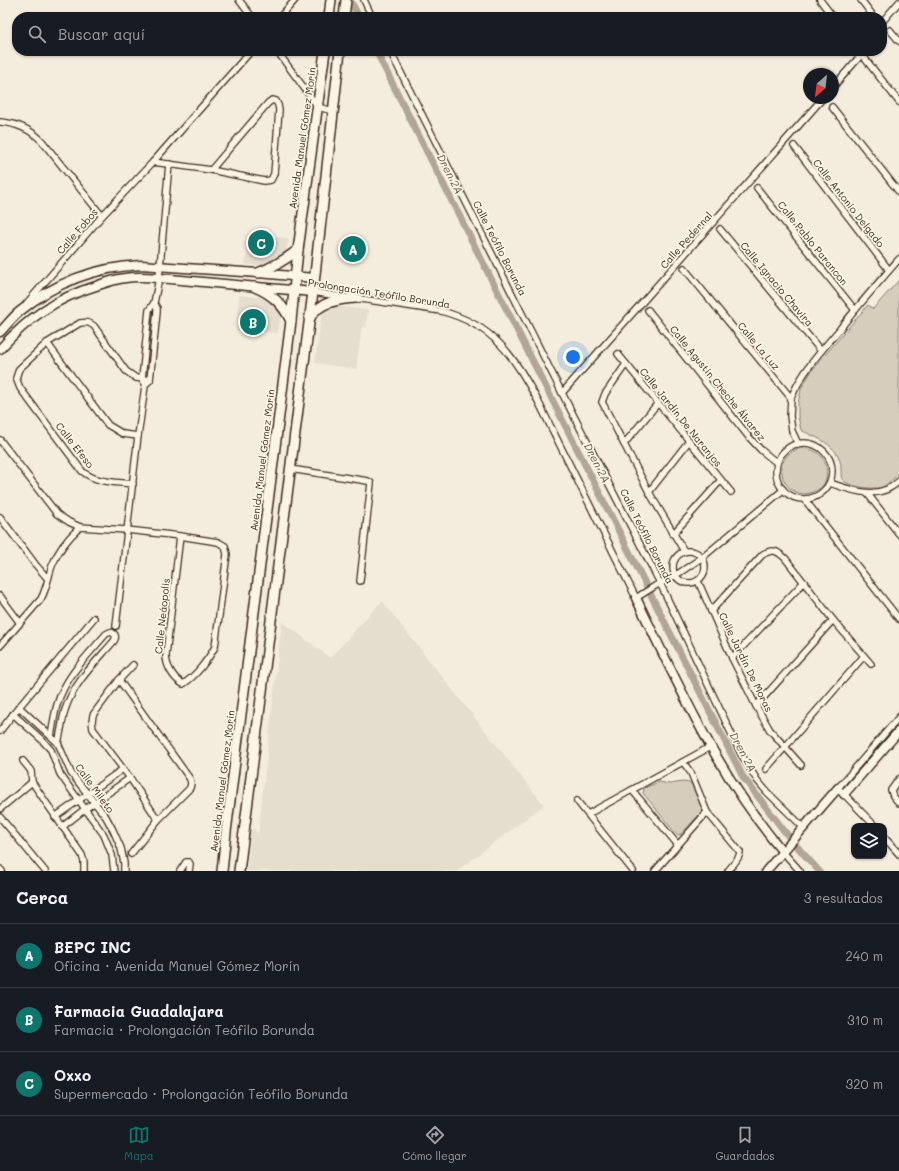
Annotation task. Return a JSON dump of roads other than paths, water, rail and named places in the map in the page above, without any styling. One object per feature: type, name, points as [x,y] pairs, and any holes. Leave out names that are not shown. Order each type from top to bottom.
[{"type":"main road","points":[[330,12],[331,0]]},
{"type":"main road","points":[[345,12],[346,0]]},
{"type":"main road","name":"Avenida Manuel Gómez Morín","points":[[222,871],[291,321],[298,250],[324,56]]},
{"type":"main road","points":[[239,871],[310,318],[340,56]]},
{"type":"main road","points":[[255,273],[268,269],[285,260],[298,250]]},
{"type":"main road","points":[[254,286],[263,290],[277,300],[283,306],[291,321]]},
{"type":"main road","points":[[310,318],[319,308],[328,303],[357,298]]},
{"type":"street","points":[[239,0],[248,12]]},
{"type":"street","points":[[284,12],[295,0]]},
{"type":"street","points":[[364,0],[370,12]]},
{"type":"street","points":[[820,0],[829,12]]},
{"type":"street","points":[[861,0],[870,12]]},
{"type":"street","points":[[887,16],[899,2]]},
{"type":"street","points":[[890,30],[899,41]]},
{"type":"street","name":"Calle Fobos","points":[[18,313],[102,216],[153,162],[247,56]]},
{"type":"street","points":[[281,56],[318,107],[334,111]]},
{"type":"street","name":"Calle Teófilo Borunda","points":[[393,56],[658,584],[741,754],[757,780],[767,792],[803,827]]},
{"type":"street","points":[[839,80],[859,56]]},
{"type":"street","points":[[863,56],[899,102]]},
{"type":"street","points":[[153,162],[211,170],[264,181],[271,180],[274,174],[279,110],[276,101],[272,100],[263,108],[211,170]]},
{"type":"street","name":"Calle Pedernal","points":[[562,394],[818,104]]},
{"type":"street","points":[[832,107],[899,192]]},
{"type":"street","points":[[0,122],[18,125],[35,134],[102,216]]},
{"type":"street","name":"Calle Antonio Delgado","points":[[794,146],[889,270]]},
{"type":"street","points":[[116,626],[145,386],[142,379],[144,351],[149,310],[154,303],[159,278],[169,164]]},
{"type":"street","name":"Calle Pablo Parancon","points":[[757,188],[855,310]]},
{"type":"street","name":"Calle Ignacio Chavira","points":[[720,229],[821,351]]},
{"type":"street","points":[[798,444],[792,431],[790,416],[791,398],[796,386],[804,372],[821,351],[899,259]]},
{"type":"street","name":"Prolongación Teófilo Borunda","points":[[0,332],[18,313],[50,290],[83,275],[123,266],[160,266],[314,278]]},
{"type":"street","name":"Calle La Luz","points":[[684,268],[791,398]]},
{"type":"street","points":[[254,286],[255,273]]},
{"type":"street","name":"Prolongación Teófilo Borunda","points":[[0,349],[19,329],[37,314],[56,302],[70,295],[107,282],[138,277],[313,292],[441,311],[463,318],[476,325],[503,347],[520,369],[538,401],[638,597]]},
{"type":"street","points":[[145,386],[150,380],[157,312],[157,308],[154,303]]},
{"type":"street","name":"Calle Agustín Cheche Álvarez","points":[[648,310],[748,436],[777,463]]},
{"type":"street","points":[[138,436],[123,434],[108,425],[47,343],[80,323],[90,323],[94,326],[130,375],[150,380]]},
{"type":"street","name":"Calle Efeso","points":[[47,343],[19,369],[16,378],[20,388],[82,471],[95,479],[132,484]]},
{"type":"street","points":[[144,351],[153,352]]},
{"type":"street","name":"Calle Jardín De Naranjos","points":[[618,354],[731,492]]},
{"type":"street","points":[[626,364],[603,398],[603,405],[649,492],[684,551]]},
{"type":"street","points":[[624,444],[658,403]]},
{"type":"street","points":[[0,440],[57,514],[69,522],[80,527],[127,530],[180,536]]},
{"type":"street","points":[[649,492],[689,441]]},
{"type":"street","points":[[807,443],[816,445],[829,457],[832,466],[833,475],[830,483],[825,491],[812,499],[797,499],[789,495],[783,490],[776,477],[777,463],[780,456],[791,446],[798,444],[807,443]]},
{"type":"street","points":[[290,469],[368,481],[371,484],[360,581]]},
{"type":"street","points":[[674,534],[721,480]]},
{"type":"street","points":[[830,483],[868,493],[880,492],[888,489],[899,481]]},
{"type":"street","points":[[783,490],[702,557],[676,576],[658,584],[638,597],[710,747],[731,782],[771,838],[785,849],[800,871]]},
{"type":"street","points":[[868,493],[899,534]]},
{"type":"street","points":[[805,500],[899,619]]},
{"type":"street","points":[[0,517],[48,579]]},
{"type":"street","points":[[0,646],[41,599],[45,592],[52,565],[57,554],[64,543],[80,527]]},
{"type":"street","name":"Calle Neáopolis","points":[[180,536],[218,542],[225,546],[227,554],[215,647],[212,653],[193,676],[183,684],[174,677],[167,664],[166,655],[180,536]]},
{"type":"street","points":[[689,550],[695,551],[702,557],[706,563],[706,568],[702,578],[698,581],[688,583],[683,582],[676,576],[673,569],[673,564],[675,558],[679,554],[689,550]]},
{"type":"street","points":[[711,611],[763,554],[769,551],[774,551],[780,553],[833,620],[871,664]]},
{"type":"street","name":"Calle Jardín De Moras","points":[[698,581],[732,658],[756,706],[770,730],[801,765]]},
{"type":"street","points":[[732,658],[804,582]]},
{"type":"street","points":[[0,596],[20,622]]},
{"type":"street","points":[[0,731],[94,618]]},
{"type":"street","points":[[756,706],[833,620]]},
{"type":"street","points":[[51,736],[56,706],[66,684],[106,634],[113,632],[116,638],[114,641],[79,682],[70,696],[63,719],[58,744]]},
{"type":"street","points":[[766,769],[864,656]]},
{"type":"street","points":[[133,665],[119,680],[93,715],[93,729],[123,768],[158,820]]},
{"type":"street","points":[[119,680],[190,779],[191,783],[190,788],[158,820],[131,854]]},
{"type":"street","name":"Calle Mileto","points":[[19,707],[58,744],[71,773],[106,817],[121,848],[124,871]]},
{"type":"street","name":"Calle Mileto","points":[[13,714],[47,744],[51,750],[60,774],[104,835],[112,855],[114,871]]},
{"type":"street","points":[[841,791],[899,717]]},
{"type":"street","points":[[766,871],[803,827],[841,791],[899,731]]},
{"type":"street","points":[[588,814],[710,747]]},
{"type":"street","points":[[24,761],[31,771],[32,782],[82,855],[84,871]]},
{"type":"street","points":[[683,762],[691,773],[707,812],[740,852],[740,856],[728,871]]},
{"type":"street","points":[[55,816],[123,768]]},
{"type":"street","points":[[62,827],[94,802],[130,778]]},
{"type":"street","points":[[899,779],[891,790],[893,796],[899,802]]},
{"type":"street","points":[[0,809],[32,782]]},
{"type":"street","points":[[632,790],[678,845]]},
{"type":"street","points":[[841,791],[872,823]]},
{"type":"street","points":[[577,801],[633,871]]},
{"type":"street","points":[[655,871],[707,812]]},
{"type":"street","points":[[0,816],[45,871]]},
{"type":"street","points":[[887,840],[899,854]]},
{"type":"street","points":[[180,871],[186,862],[190,864],[189,871]]},
{"type":"waterway","name":"Dren 2A","points":[[350,0],[356,12]]},
{"type":"waterway","name":"Dren 2A","points":[[379,56],[743,777],[792,841],[819,871]]},
{"type":"place","name":"Oxxo","points":[[261,243]]},
{"type":"place","name":"BEPC INC","points":[[353,249]]},
{"type":"place","name":"Farmacia Guadalajara","points":[[253,322]]}]
